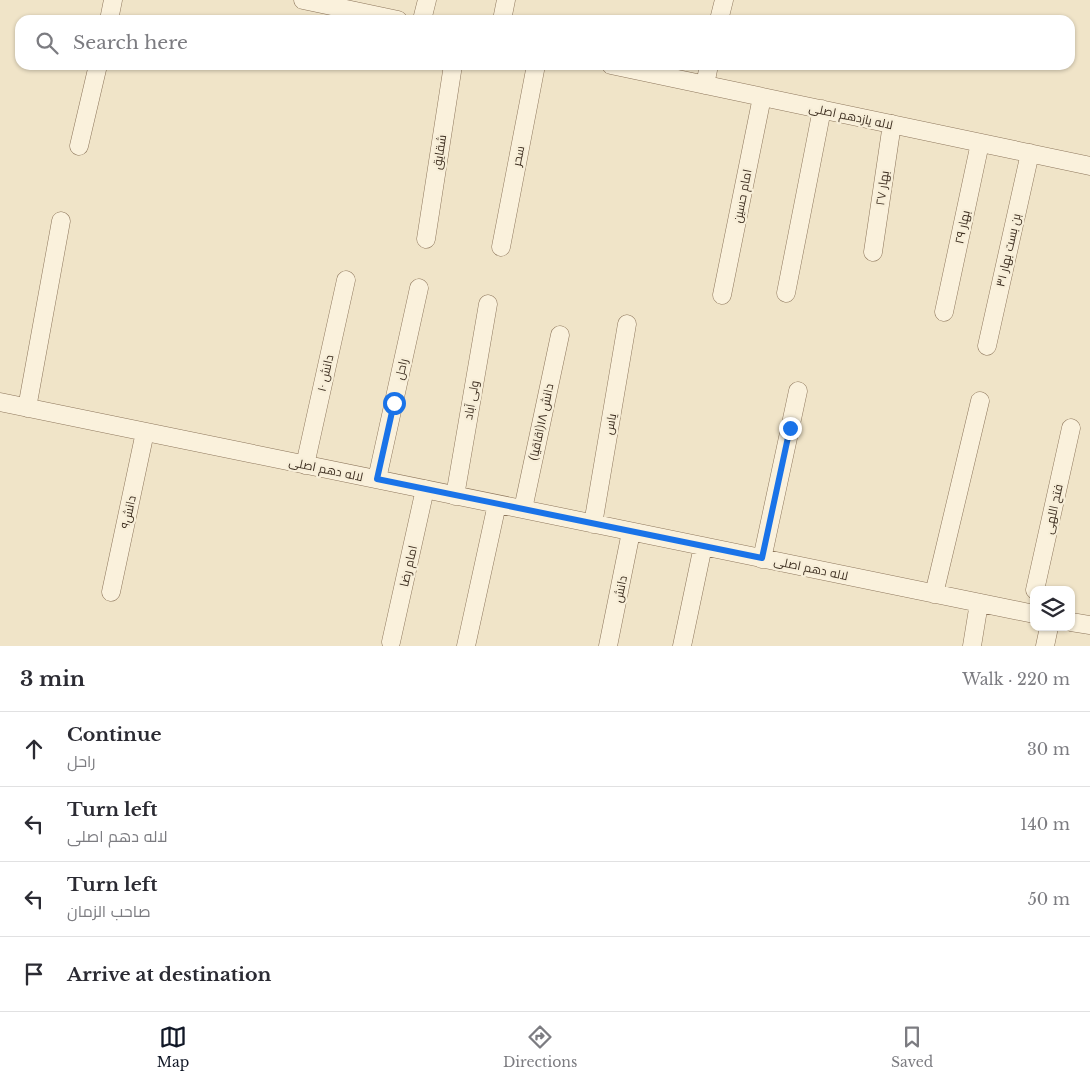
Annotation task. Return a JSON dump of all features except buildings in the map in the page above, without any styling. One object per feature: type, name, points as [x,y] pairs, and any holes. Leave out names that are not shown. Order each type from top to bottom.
[{"type":"street","points":[[110,15],[113,0]]},
{"type":"street","points":[[303,0],[374,15]]},
{"type":"street","points":[[423,15],[427,0]]},
{"type":"street","points":[[503,15],[506,0]]},
{"type":"street","points":[[720,15],[724,0]]},
{"type":"street","points":[[80,146],[97,70]]},
{"type":"street","name":"شقایق","points":[[426,239],[452,70]]},
{"type":"street","name":"سحر","points":[[500,247],[535,70]]},
{"type":"street","name":"لاله یازدهم اصلی","points":[[634,70],[1090,166]]},
{"type":"street","points":[[705,85],[708,70]]},
{"type":"street","name":"امام حسین","points":[[722,295],[762,97]]},
{"type":"street","points":[[786,293],[822,110]]},
{"type":"street","name":"بهار ۲۷","points":[[873,252],[892,124]]},
{"type":"street","name":"بهار ۲۹","points":[[944,312],[980,143]]},
{"type":"street","name":"بن بست بهار ٣١","points":[[987,346],[1030,153]]},
{"type":"street","points":[[26,408],[62,222]]},
{"type":"street","name":"دانش ۱۰","points":[[305,465],[346,280]]},
{"type":"street","name":"راحل","points":[[377,479],[419,288]]},
{"type":"street","name":"ولی آباد","points":[[455,496],[488,304]]},
{"type":"street","name":"یاس","points":[[592,524],[627,324]]},
{"type":"street","name":"دانش ۱۸(اقاقیا)","points":[[523,509],[560,335]]},
{"type":"street","points":[[762,558],[798,391]]},
{"type":"street","points":[[934,594],[980,401]]},
{"type":"street","name":"لاله دهم اصلی","points":[[0,402],[1030,614]]},
{"type":"street","name":"فتح اللهی","points":[[1036,586],[1071,428]]},
{"type":"street","name":"دانش۹","points":[[111,592],[145,432]]},
{"type":"street","name":"امام رضا","points":[[391,642],[425,489]]},
{"type":"street","points":[[466,646],[497,504]]},
{"type":"street","name":"دانش","points":[[608,646],[631,532]]},
{"type":"street","points":[[682,646],[703,546]]},
{"type":"street","points":[[972,646],[979,603]]},
{"type":"street","points":[[1075,623],[1090,626]]},
{"type":"street","points":[[1045,646],[1048,631]]},
{"type":"route","points":[[394,403],[377,479],[762,558],[790,428]]}]
